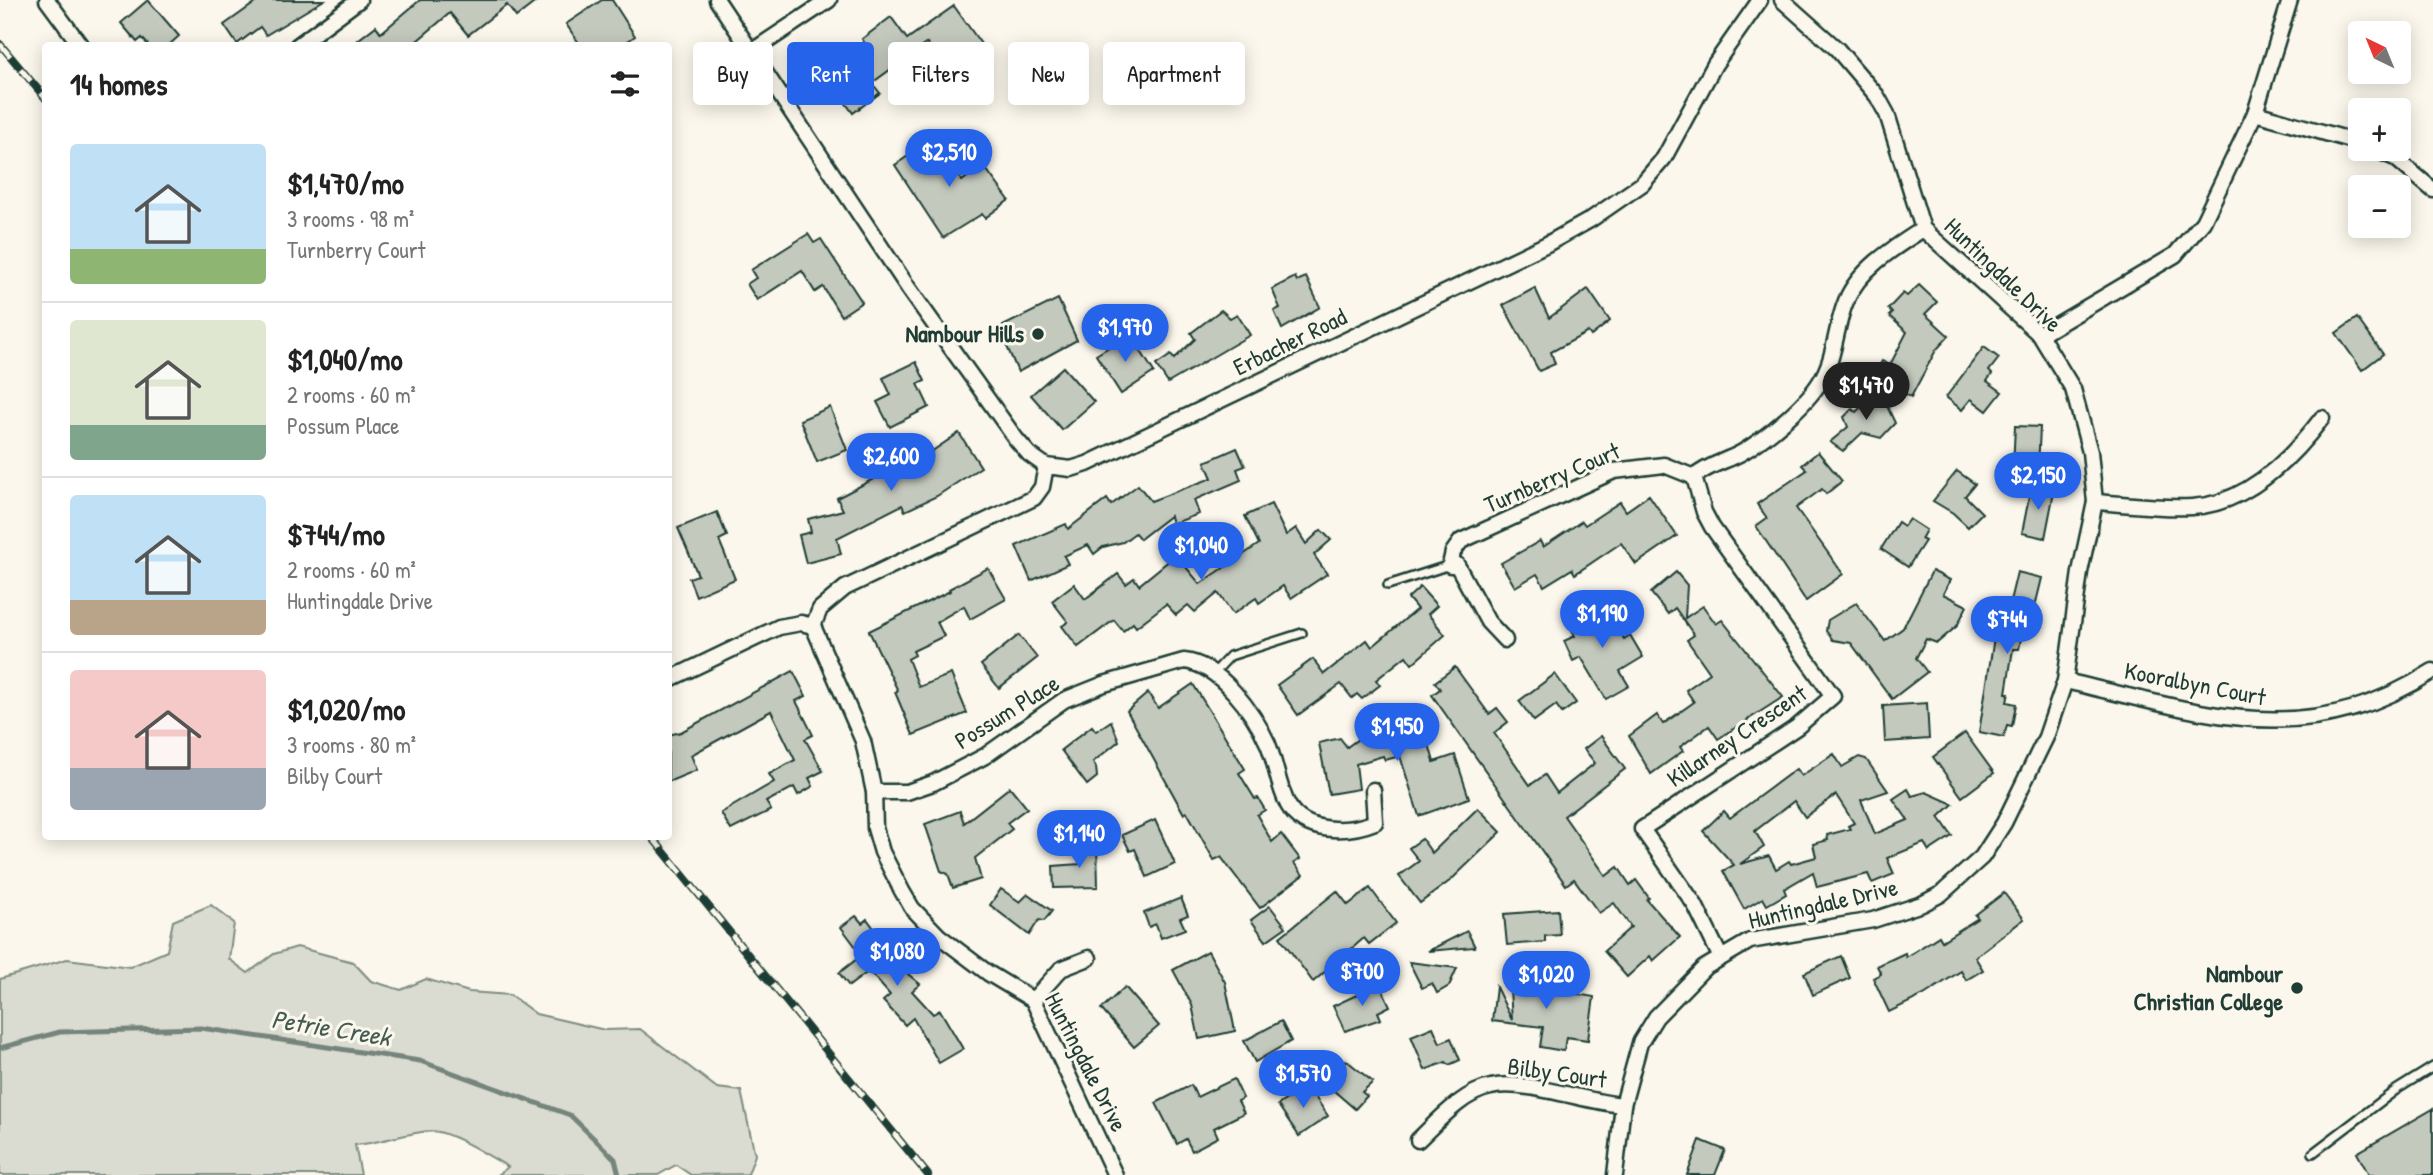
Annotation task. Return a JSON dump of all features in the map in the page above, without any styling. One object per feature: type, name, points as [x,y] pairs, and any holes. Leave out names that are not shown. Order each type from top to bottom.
[{"type":"street","points":[[47,0],[77,42]]},
{"type":"street","points":[[302,42],[359,0]]},
{"type":"street","points":[[717,0],[744,42]]},
{"type":"street","points":[[766,42],[829,0]]},
{"type":"street","name":"Erbacher Road","points":[[1046,466],[1071,469],[1087,464],[1547,244],[1617,203],[1642,184],[1664,158],[1715,64],[1760,0]]},
{"type":"street","name":"Huntingdale Drive","points":[[1615,1175],[1623,1105],[1640,1043],[1656,1017],[1704,968],[1749,941],[1775,934],[1872,920],[1899,912],[1941,894],[1961,879],[1982,857],[2004,822],[2046,737],[2066,681],[2080,572],[2095,502],[2091,452],[2073,389],[2039,335],[1923,229],[1887,114],[1877,96],[1837,49],[1782,0]]},
{"type":"street","points":[[2039,335],[2175,255],[2203,222],[2255,113],[2290,0]]},
{"type":"street","points":[[672,678],[779,627],[801,623],[813,626],[820,608],[845,588],[1034,498],[1042,487],[1046,466],[1029,454],[1016,439],[909,289],[773,85]]},
{"type":"street","points":[[2255,113],[2348,138]]},
{"type":"street","points":[[2397,161],[2433,190]]},
{"type":"street","points":[[1694,477],[1713,463],[1738,454],[1760,441],[1819,383],[1832,354],[1846,301],[1858,283],[1878,261],[1923,229]]},
{"type":"street","points":[[2095,502],[2193,507],[2224,500],[2250,487],[2290,456],[2322,418]]},
{"type":"street","name":"Turnberry Court","points":[[1450,565],[1453,552],[1461,541],[1614,471],[1664,465],[1694,477]]},
{"type":"street","name":"Killarney Crescent","points":[[1694,477],[1704,512],[1713,527],[1833,696],[1797,727],[1642,829],[1695,905],[1720,956]]},
{"type":"street","points":[[1450,565],[1457,565],[1488,622],[1505,640]]},
{"type":"street","name":"Huntingdale Drive","points":[[813,626],[863,741],[874,792],[875,828],[882,852],[912,908],[962,954],[1033,1000],[1115,1175]]},
{"type":"street","name":"Possum Place","points":[[874,792],[907,792],[933,783],[985,756],[1050,708],[1084,691],[1184,661],[1197,662],[1227,683],[1266,740],[1283,796],[1289,808],[1300,819],[1324,828],[1360,828],[1375,822],[1373,790]]},
{"type":"street","name":"Kooralbyn Court","points":[[2066,681],[2237,719],[2273,722],[2312,719],[2353,710],[2385,699],[2433,671]]},
{"type":"street","points":[[1033,1000],[1061,969],[1088,958]]},
{"type":"street","name":"Bilby Court","points":[[1418,1140],[1449,1112],[1488,1087],[1509,1085],[1623,1105]]},
{"type":"lane","points":[[1388,585],[1450,565]]},
{"type":"lane","points":[[1214,673],[1230,656],[1302,633]]},
{"type":"lane","points":[[2313,1153],[2418,1074],[2433,1067]]},
{"type":"shaded area","points":[[211,905],[234,923],[229,959],[248,973],[274,954],[297,947],[353,962],[371,981],[401,990],[426,979],[469,992],[510,995],[536,1014],[605,1030],[640,1029],[717,1088],[741,1091],[755,1155],[748,1174],[691,1175],[676,1165],[658,1175],[498,1175],[508,1167],[459,1139],[430,1131],[355,1145],[361,1175],[0,1175],[0,979],[67,959],[130,967],[167,951],[173,921]]},
{"type":"building","points":[[148,0],[179,36],[172,42],[146,42],[142,38],[137,42],[121,23]]},
{"type":"building","points":[[259,0],[324,0],[266,35],[260,27],[240,42],[236,42],[224,25]]},
{"type":"building","points":[[420,0],[538,0],[516,17],[507,5],[468,35],[450,13],[416,42],[355,42],[376,26],[381,33]]},
{"type":"building","points":[[602,0],[612,0],[635,36],[627,42],[578,42],[566,24]]},
{"type":"building","points":[[954,6],[980,42],[888,42],[888,71],[874,82],[874,42],[864,42],[862,39],[891,17],[907,39]]},
{"type":"building","points":[[874,86],[880,93],[874,97]]},
{"type":"building","points":[[847,105],[864,105],[853,113]]},
{"type":"building","points":[[933,139],[962,181],[983,165],[1009,200],[985,218],[982,214],[943,238],[895,165]]},
{"type":"building","points":[[808,234],[814,243],[821,239],[862,302],[841,316],[823,287],[815,292],[802,271],[757,300],[747,284],[756,278],[751,270]]},
{"type":"building","points":[[1295,277],[1297,281],[1306,277],[1320,307],[1282,329],[1274,311],[1280,308],[1272,289]]},
{"type":"building","points":[[1919,285],[1937,302],[1925,314],[1949,336],[1936,350],[1911,397],[1873,377],[1882,361],[1890,365],[1907,332],[1889,316],[1892,313],[1888,309],[1903,293],[1907,296]]},
{"type":"building","points":[[1535,288],[1549,318],[1588,289],[1610,321],[1591,336],[1588,332],[1551,352],[1555,364],[1539,371],[1503,305]]},
{"type":"building","name":"Nambour Hills","points":[[1058,299],[1077,340],[1018,372],[999,328]]},
{"type":"building","points":[[1221,310],[1230,318],[1237,314],[1250,335],[1168,383],[1156,365],[1171,355],[1174,359],[1195,339],[1191,333]]},
{"type":"building","points":[[2357,318],[2383,354],[2362,370],[2336,333]]},
{"type":"building","points":[[1130,334],[1154,372],[1121,394],[1096,355]]},
{"type":"building","points":[[1984,347],[1999,358],[1989,371],[1992,374],[1987,381],[2002,392],[1987,411],[1971,399],[1962,410],[1946,397]]},
{"type":"building","points":[[916,362],[925,381],[918,384],[929,407],[890,427],[877,402],[891,395],[883,378]]},
{"type":"building","points":[[1063,367],[1094,402],[1062,430],[1031,395]]},
{"type":"building","points":[[1879,389],[1895,423],[1881,438],[1862,433],[1843,451],[1830,442],[1848,427],[1844,417],[1852,409],[1856,412]]},
{"type":"building","points":[[830,407],[847,450],[817,462],[800,420]]},
{"type":"building","points":[[2015,426],[2040,427],[2038,469],[2013,468]]},
{"type":"building","points":[[959,433],[981,467],[937,496],[905,511],[902,505],[837,538],[841,554],[806,563],[799,535],[811,532],[808,519],[843,510],[837,498],[887,472],[880,456],[911,442],[919,460]]},
{"type":"building","points":[[1237,448],[1245,466],[1237,469],[1241,480],[1194,500],[1199,514],[1172,524],[1170,516],[1140,539],[1135,533],[1123,542],[1103,547],[1094,554],[1088,545],[1064,556],[1068,564],[1031,581],[1016,546],[1066,524],[1068,529],[1107,499],[1111,505],[1138,485],[1151,501],[1212,478],[1205,462]]},
{"type":"building","points":[[1818,452],[1842,481],[1826,494],[1822,489],[1796,508],[1843,574],[1806,601],[1756,526],[1767,518],[1757,504],[1807,470],[1802,465]]},
{"type":"building","points":[[1957,471],[1975,484],[1965,496],[1982,513],[1968,527],[1953,513],[1933,501]]},
{"type":"building","points":[[2031,487],[2054,492],[2045,538],[2022,533]]},
{"type":"building","points":[[1649,495],[1677,536],[1636,564],[1621,543],[1575,574],[1572,569],[1544,586],[1537,574],[1515,587],[1501,563],[1540,541],[1543,547],[1582,521],[1585,525],[1620,502],[1626,511]]},
{"type":"building","points":[[1271,504],[1286,535],[1296,528],[1306,544],[1321,530],[1331,540],[1314,555],[1327,574],[1291,598],[1283,586],[1259,603],[1256,598],[1233,614],[1218,593],[1195,612],[1188,605],[1176,615],[1166,604],[1136,627],[1133,623],[1123,631],[1114,620],[1078,647],[1062,626],[1068,622],[1052,601],[1074,584],[1085,599],[1118,574],[1126,584],[1134,578],[1139,585],[1176,555],[1200,584],[1259,544],[1245,516]]},
{"type":"building","points":[[717,512],[727,536],[719,540],[735,579],[696,596],[689,578],[698,575],[678,528]]},
{"type":"building","points":[[1909,519],[1926,530],[1921,539],[1925,541],[1908,567],[1881,549],[1898,522],[1904,526]]},
{"type":"building","points":[[988,568],[1006,599],[970,619],[964,606],[937,622],[944,636],[913,651],[915,655],[908,659],[919,687],[951,674],[967,713],[913,735],[895,692],[898,691],[869,631],[950,591],[949,589]]},
{"type":"building","points":[[1932,571],[1950,580],[1943,594],[1967,606],[1957,626],[1937,643],[1926,639],[1916,658],[1927,672],[1892,699],[1851,643],[1833,640],[1826,631],[1828,620],[1856,603],[1885,641],[1903,628]]},
{"type":"building","points":[[1676,572],[1687,585],[1685,618],[1703,606],[1716,624],[1722,620],[1783,697],[1718,739],[1709,726],[1680,747],[1683,751],[1651,774],[1629,736],[1657,715],[1663,724],[1694,702],[1686,690],[1710,673],[1687,640],[1694,635],[1675,608],[1668,614],[1651,593]]},
{"type":"building","points":[[2017,572],[2042,578],[2032,619],[2025,618],[2019,649],[2013,649],[2006,693],[2009,693],[2007,702],[2016,704],[2012,726],[2007,725],[2004,737],[1979,732],[1996,625],[2004,626]]},
{"type":"building","points":[[1420,587],[1437,606],[1428,614],[1445,635],[1412,664],[1406,656],[1376,680],[1380,685],[1362,699],[1357,694],[1352,698],[1341,684],[1298,715],[1277,685],[1313,659],[1324,674],[1367,640],[1372,647],[1417,609],[1408,598]]},
{"type":"building","points":[[1583,608],[1589,621],[1611,611],[1624,639],[1630,635],[1643,657],[1620,671],[1629,686],[1606,699],[1581,657],[1573,661],[1564,641],[1575,636],[1565,616]]},
{"type":"building","points":[[1019,635],[1037,658],[999,688],[981,665]]},
{"type":"building","points":[[1455,667],[1489,714],[1497,708],[1508,722],[1494,733],[1530,785],[1545,775],[1557,793],[1595,763],[1584,749],[1601,736],[1625,769],[1564,816],[1606,876],[1618,867],[1630,885],[1636,880],[1649,898],[1647,900],[1680,937],[1653,961],[1650,956],[1627,977],[1604,951],[1631,927],[1614,903],[1599,913],[1574,879],[1566,885],[1432,695],[1440,689],[1435,682]]},
{"type":"building","points":[[793,671],[806,696],[796,701],[813,735],[805,739],[823,771],[809,778],[813,786],[798,795],[794,787],[766,802],[771,810],[731,830],[721,813],[774,782],[769,774],[795,760],[771,711],[691,755],[697,770],[672,780],[672,734],[681,732]]},
{"type":"building","points":[[1555,674],[1576,703],[1562,713],[1556,705],[1534,721],[1519,701]]},
{"type":"building","points":[[1193,684],[1245,769],[1239,773],[1265,810],[1257,815],[1272,842],[1281,834],[1300,859],[1294,863],[1303,875],[1260,908],[1221,857],[1214,860],[1187,812],[1184,814],[1127,711],[1148,693],[1158,708]]},
{"type":"building","points":[[1927,703],[1929,739],[1885,742],[1883,706]]},
{"type":"building","points":[[1420,712],[1434,762],[1455,755],[1469,798],[1419,816],[1400,756],[1385,760],[1383,756],[1356,764],[1359,789],[1329,794],[1319,743],[1340,738],[1347,747],[1365,734],[1379,732],[1377,725]]},
{"type":"building","points":[[1111,721],[1119,741],[1093,762],[1097,777],[1087,785],[1061,750],[1092,726],[1096,731]]},
{"type":"building","points":[[1965,733],[1994,773],[1962,797],[1933,757]]},
{"type":"building","points":[[1834,754],[1842,767],[1859,757],[1866,759],[1888,791],[1861,800],[1875,834],[1908,820],[1893,799],[1908,789],[1912,796],[1926,792],[1953,804],[1939,817],[1952,836],[1929,851],[1924,843],[1887,858],[1894,874],[1872,883],[1868,874],[1817,887],[1813,872],[1784,889],[1786,894],[1767,905],[1763,898],[1744,909],[1723,871],[1734,865],[1703,831],[1724,811],[1730,818],[1796,769],[1801,776]],"holes":[[[1836,795],[1854,823],[1848,826],[1850,829],[1827,835],[1828,840],[1813,844],[1816,857],[1791,864],[1789,861],[1776,869],[1769,856],[1740,864],[1764,847],[1755,831],[1794,801],[1805,817]]]},
{"type":"building","points":[[1010,787],[1027,808],[1007,823],[1012,829],[975,858],[981,879],[953,888],[948,874],[941,871],[925,824],[960,811],[964,823]]},
{"type":"building","points":[[1478,808],[1501,832],[1451,880],[1420,903],[1399,876],[1419,861],[1409,848],[1422,839],[1432,853]]},
{"type":"building","points":[[1155,820],[1175,864],[1147,877],[1135,849],[1130,851],[1122,835]]},
{"type":"building","points":[[1080,843],[1097,843],[1098,887],[1054,888],[1053,866],[1080,864]]},
{"type":"building","points":[[1370,888],[1396,923],[1369,944],[1364,938],[1313,982],[1280,937],[1337,891],[1348,905]]},
{"type":"building","points":[[1001,889],[1020,902],[1028,894],[1052,911],[1044,921],[1039,920],[1029,935],[990,905]]},
{"type":"building","points":[[2004,893],[2024,919],[1975,957],[1983,970],[1966,980],[1961,971],[1924,995],[1889,1012],[1873,978],[1881,974],[1877,966],[1905,953],[1906,957],[1939,936],[1942,941],[1978,918],[1975,915]]},
{"type":"building","points":[[1181,898],[1188,915],[1180,918],[1185,929],[1161,938],[1156,924],[1149,927],[1144,913]]},
{"type":"building","points":[[1270,906],[1286,927],[1266,941],[1251,920]]},
{"type":"building","points":[[1558,910],[1560,935],[1545,936],[1545,942],[1507,945],[1504,914]]},
{"type":"building","points":[[856,916],[862,923],[867,919],[908,974],[920,984],[912,991],[933,1014],[940,1010],[963,1049],[939,1063],[913,1018],[905,1025],[883,1001],[890,995],[869,971],[849,986],[839,973],[862,955],[841,927]]},
{"type":"building","points":[[1467,931],[1475,947],[1428,951]]},
{"type":"building","points":[[1208,951],[1225,982],[1235,1031],[1199,1039],[1192,1005],[1173,970]]},
{"type":"building","points":[[1841,956],[1850,978],[1813,995],[1804,973]]},
{"type":"building","points":[[1409,962],[1457,968],[1449,986],[1437,993],[1432,983],[1422,988]]},
{"type":"building","points":[[1509,974],[1538,977],[1537,987],[1594,997],[1588,1040],[1566,1037],[1564,1051],[1540,1047],[1543,1027],[1492,1021],[1496,987],[1512,1020]]},
{"type":"building","points":[[1380,984],[1390,1006],[1378,1012],[1381,1019],[1345,1031],[1333,1006]]},
{"type":"building","points":[[1125,987],[1159,1026],[1134,1047],[1101,1009]]},
{"type":"building","points":[[1281,1021],[1291,1041],[1255,1062],[1244,1041]]},
{"type":"building","points":[[1433,1027],[1440,1043],[1451,1038],[1460,1060],[1425,1070],[1411,1036]]},
{"type":"building","points":[[1346,1060],[1373,1082],[1362,1092],[1367,1096],[1355,1109],[1319,1078],[1330,1068],[1335,1073]]},
{"type":"building","points":[[1234,1079],[1243,1098],[1238,1101],[1244,1113],[1214,1128],[1218,1137],[1192,1151],[1186,1139],[1177,1144],[1156,1103],[1191,1085],[1197,1097]]},
{"type":"building","points":[[1307,1085],[1328,1116],[1299,1136],[1278,1105]]},
{"type":"building","points":[[2433,1109],[2433,1175],[2369,1175],[2357,1153]]},
{"type":"building","points":[[1700,1140],[1725,1150],[1715,1175],[1687,1175]]},
{"type":"waterway","name":"Petrie Creek","points":[[0,1048],[60,1032],[201,1028],[420,1061],[570,1115],[615,1159],[619,1175]]},
{"type":"railway","points":[[0,44],[42,94]]},
{"type":"railway","points":[[654,840],[928,1175]]},
{"type":"place","name":"Nambour Hills","points":[[1038,334]]},
{"type":"place","name":"Nambour Christian College","points":[[2297,988]]}]
